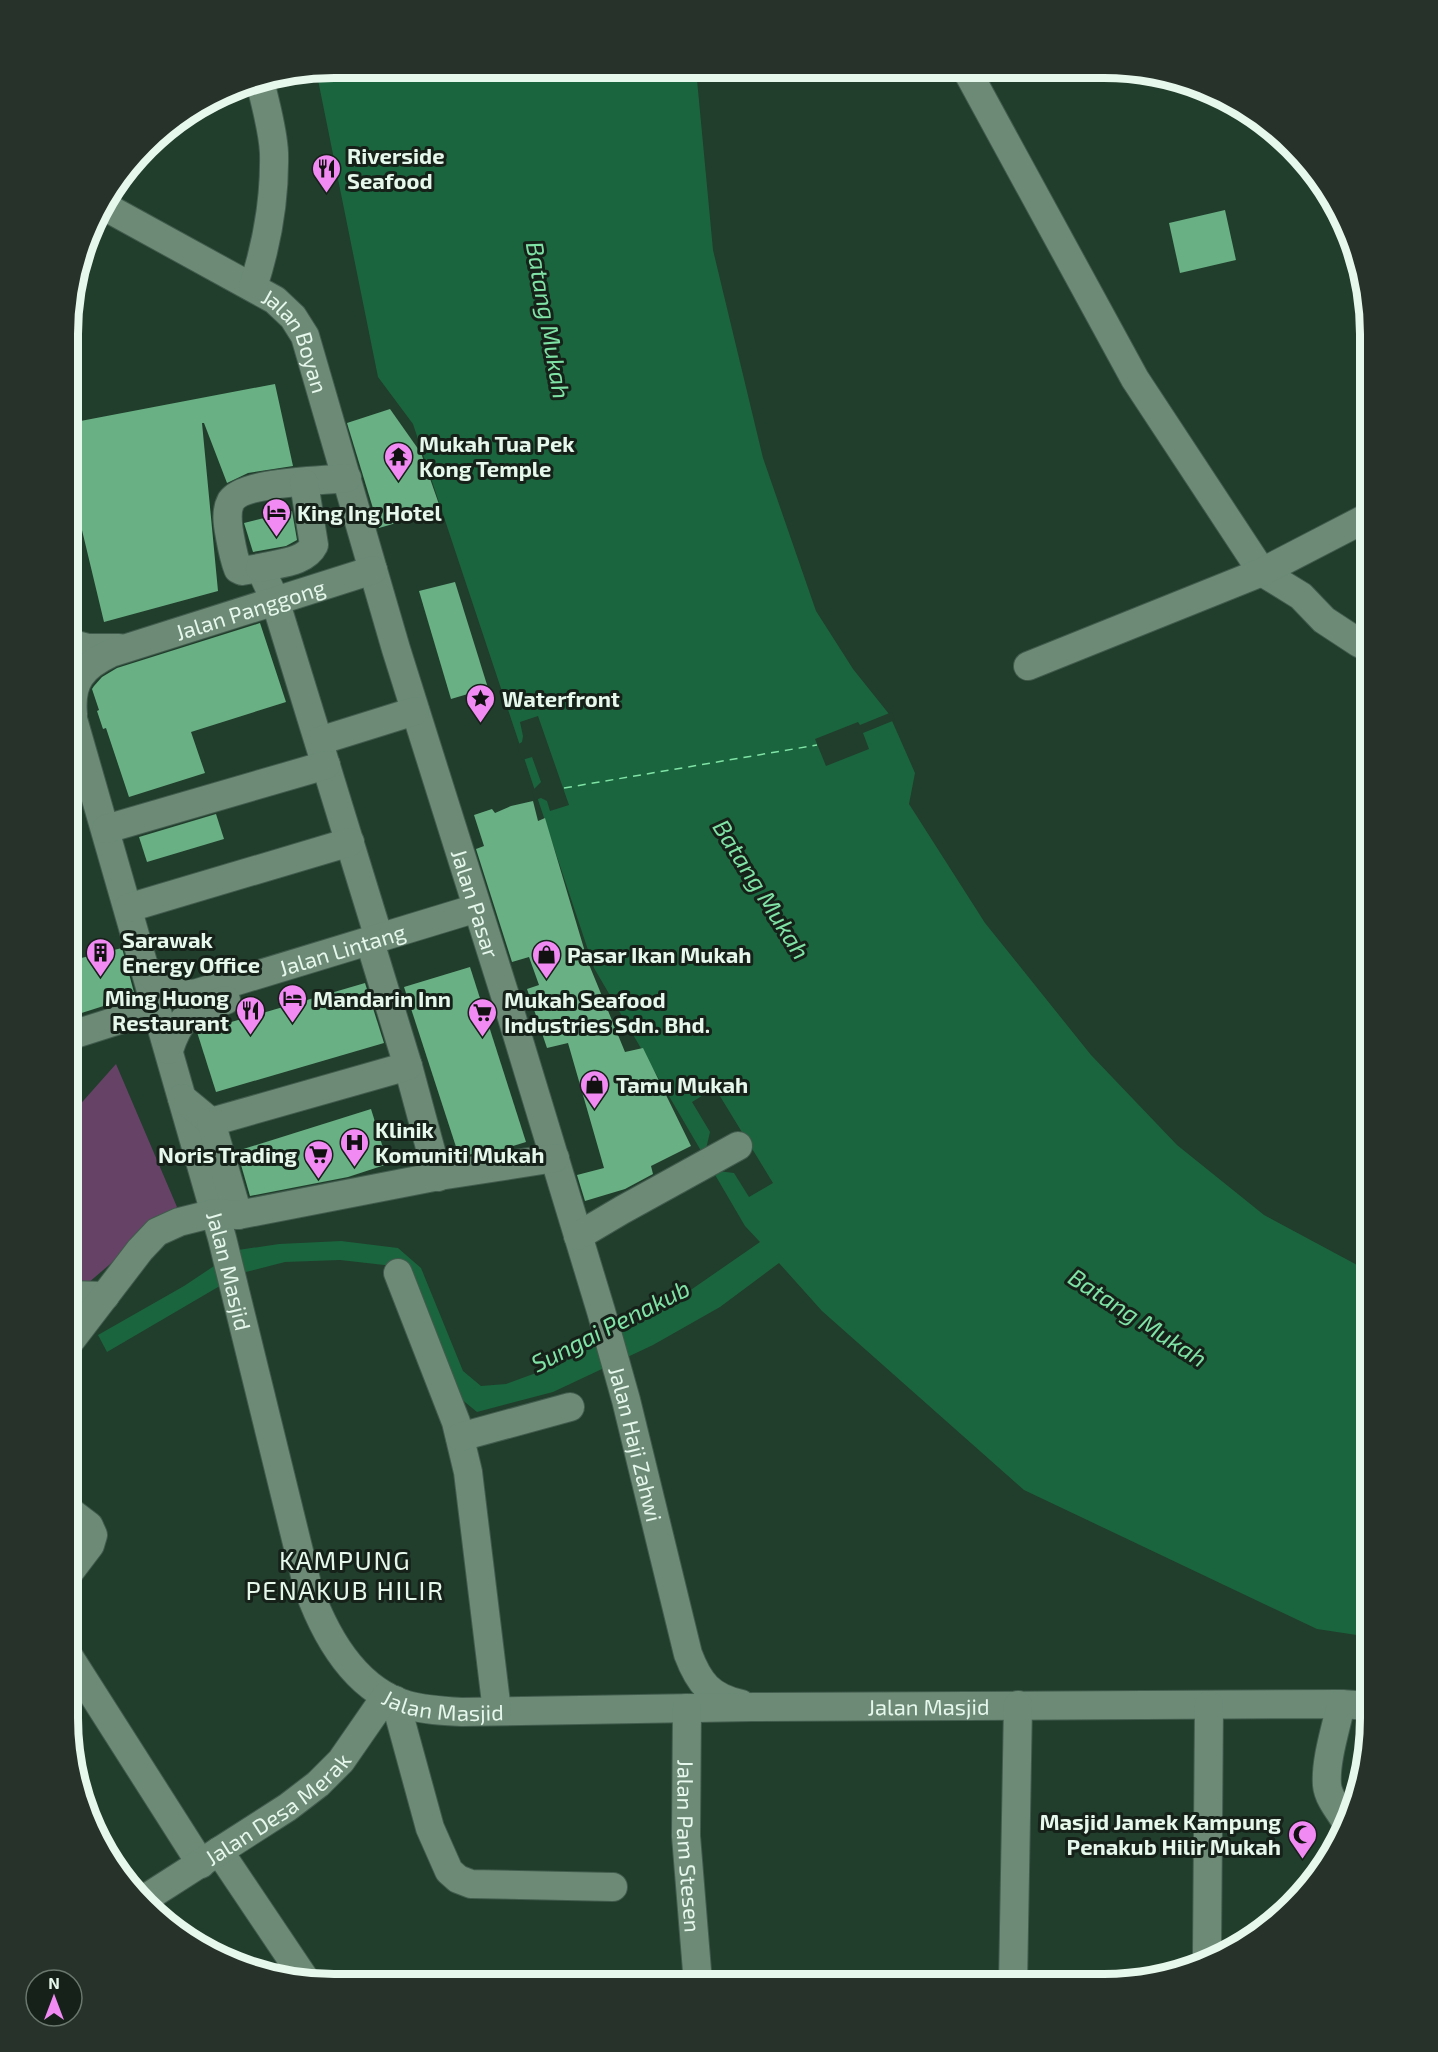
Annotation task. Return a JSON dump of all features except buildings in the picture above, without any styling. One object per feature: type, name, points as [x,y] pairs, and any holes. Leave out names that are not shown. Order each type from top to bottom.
[{"type":"street","points":[[971,78],[1135,379],[1262,572],[1301,596],[1324,620],[1360,643]]},
{"type":"street","points":[[253,287],[269,229],[274,154],[272,129],[262,89]]},
{"type":"street","name":"Jalan Boyan","points":[[110,209],[253,287],[275,300],[293,316],[305,336],[373,570]]},
{"type":"street","points":[[304,483],[314,545],[307,555],[260,568],[242,571],[238,569],[227,517],[230,504],[238,494],[286,483],[347,478]]},
{"type":"street","points":[[1028,666],[1262,572],[1360,521]]},
{"type":"street","points":[[260,568],[275,600],[350,842],[438,1177]]},
{"type":"street","name":"Jalan Panggong","points":[[78,679],[80,674],[99,658],[124,648],[373,570]]},
{"type":"street","name":"Jalan Pasar","points":[[373,570],[578,1236]]},
{"type":"street","name":"Jalan Panggong","points":[[78,645],[88,648],[124,648]]},
{"type":"street","points":[[106,829],[322,753],[415,711]]},
{"type":"street","points":[[78,733],[182,1098],[225,1222]]},
{"type":"street","points":[[128,908],[350,842]]},
{"type":"street","name":"Jalan Lintang","points":[[145,966],[159,984],[170,991],[194,994],[377,946],[480,916]]},
{"type":"street","name":"Jalan Lintang","points":[[169,1050],[178,1026],[184,1018],[202,1007],[377,946]]},
{"type":"street","points":[[78,1033],[157,1008]]},
{"type":"street","points":[[211,1122],[408,1066]]},
{"type":"street","points":[[182,1098],[211,1122],[225,1222]]},
{"type":"street","points":[[578,1236],[738,1146]]},
{"type":"street","name":"Jalan Masjid","points":[[555,1158],[438,1177],[225,1222],[233,1284],[301,1563],[316,1610],[326,1632],[338,1650],[368,1683],[405,1704],[433,1710],[1360,1705]]},
{"type":"street","points":[[78,1331],[140,1250],[157,1232],[179,1222],[225,1222]]},
{"type":"street","name":"Jalan Haji Zahwi","points":[[578,1236],[626,1400],[688,1654],[704,1685],[716,1695],[730,1702],[753,1707]]},
{"type":"street","points":[[398,1273],[446,1394],[460,1437],[468,1472],[497,1711]]},
{"type":"street","points":[[78,1295],[105,1296]]},
{"type":"street","points":[[460,1437],[570,1407]]},
{"type":"street","points":[[78,1518],[89,1526],[93,1535],[90,1545],[78,1561]]},
{"type":"street","name":"Jalan Haji Zahwi","points":[[674,1708],[672,1701],[684,1685],[688,1654]]},
{"type":"street","points":[[78,1669],[210,1857],[299,1972]]},
{"type":"street","points":[[391,1698],[430,1828],[449,1871],[458,1879],[471,1884],[614,1887]]},
{"type":"street","name":"Jalan Desa Merak","points":[[150,1896],[288,1807],[318,1784],[341,1761],[391,1698]]},
{"type":"street","points":[[1341,1704],[1328,1768],[1327,1786],[1341,1813]]},
{"type":"street","points":[[1207,1952],[1209,1705]]},
{"type":"street","points":[[1013,1974],[1018,1706]]},
{"type":"street","name":"Jalan Pam Stesen","points":[[674,1708],[697,1974]]},
{"type":"shaded area","points":[[116,1064],[177,1207],[78,1293],[78,1107]]},
{"type":"water","name":"Batang Mukah","points":[[697,78],[713,250],[763,458],[816,611],[853,669],[889,714],[915,773],[909,804],[985,923],[1091,1055],[1177,1145],[1264,1215],[1360,1266],[1360,1635],[1317,1629],[1024,1490],[822,1311],[779,1263],[720,1307],[653,1345],[553,1392],[477,1412],[460,1398],[393,1266],[340,1260],[285,1262],[242,1273],[107,1352],[98,1335],[184,1286],[238,1250],[279,1244],[341,1241],[398,1248],[421,1268],[463,1371],[481,1386],[506,1384],[555,1366],[619,1333],[682,1296],[760,1242],[745,1226],[594,968],[413,424],[378,377],[318,79]]},
{"type":"pier","points":[[892,712],[895,720],[863,733],[869,749],[826,766],[815,739],[858,722],[860,725]]},
{"type":"pier","points":[[538,716],[569,805],[550,811],[547,801],[541,798],[535,800],[532,791],[541,782],[532,757],[522,760],[517,745],[522,742],[523,736],[520,722]]},
{"type":"pier","points":[[715,1088],[773,1183],[749,1197],[734,1173],[718,1171],[706,1149],[710,1132],[692,1102]]},
{"type":"ferry route","points":[[564,788],[817,745]]},
{"type":"place","name":"Riverside Seafood","points":[[326,194]]},
{"type":"place","name":"Mukah Tua Pek Kong Temple","points":[[398,482]]},
{"type":"place","name":"King Ing Hotel","points":[[276,538]]},
{"type":"place","name":"Waterfront","points":[[481,724]]},
{"type":"place","name":"Sarawak Energy Office","points":[[101,978]]},
{"type":"place","name":"Pasar Ikan Mukah","points":[[546,980]]},
{"type":"place","name":"Mandarin Inn","points":[[292,1024]]},
{"type":"place","name":"Ming Huong Restaurant","points":[[250,1036]]},
{"type":"place","name":"Mukah Seafood Industries Sdn. Bhd.","points":[[483,1038]]},
{"type":"place","name":"Tamu Mukah","points":[[595,1110]]},
{"type":"place","name":"Klinik Komuniti Mukah","points":[[354,1168]]},
{"type":"place","name":"Noris Trading","points":[[318,1180]]},
{"type":"place","name":"Masjid Jamek Kampung Penakub Hilir Mukah","points":[[1302,1860]]},
{"type":"district","name":"KAMPUNG PENAKUB HILIR","points":[[345,1574]]},
{"type":"water label","name":"Sungai Penakub","points":[[610,1325]]}]
